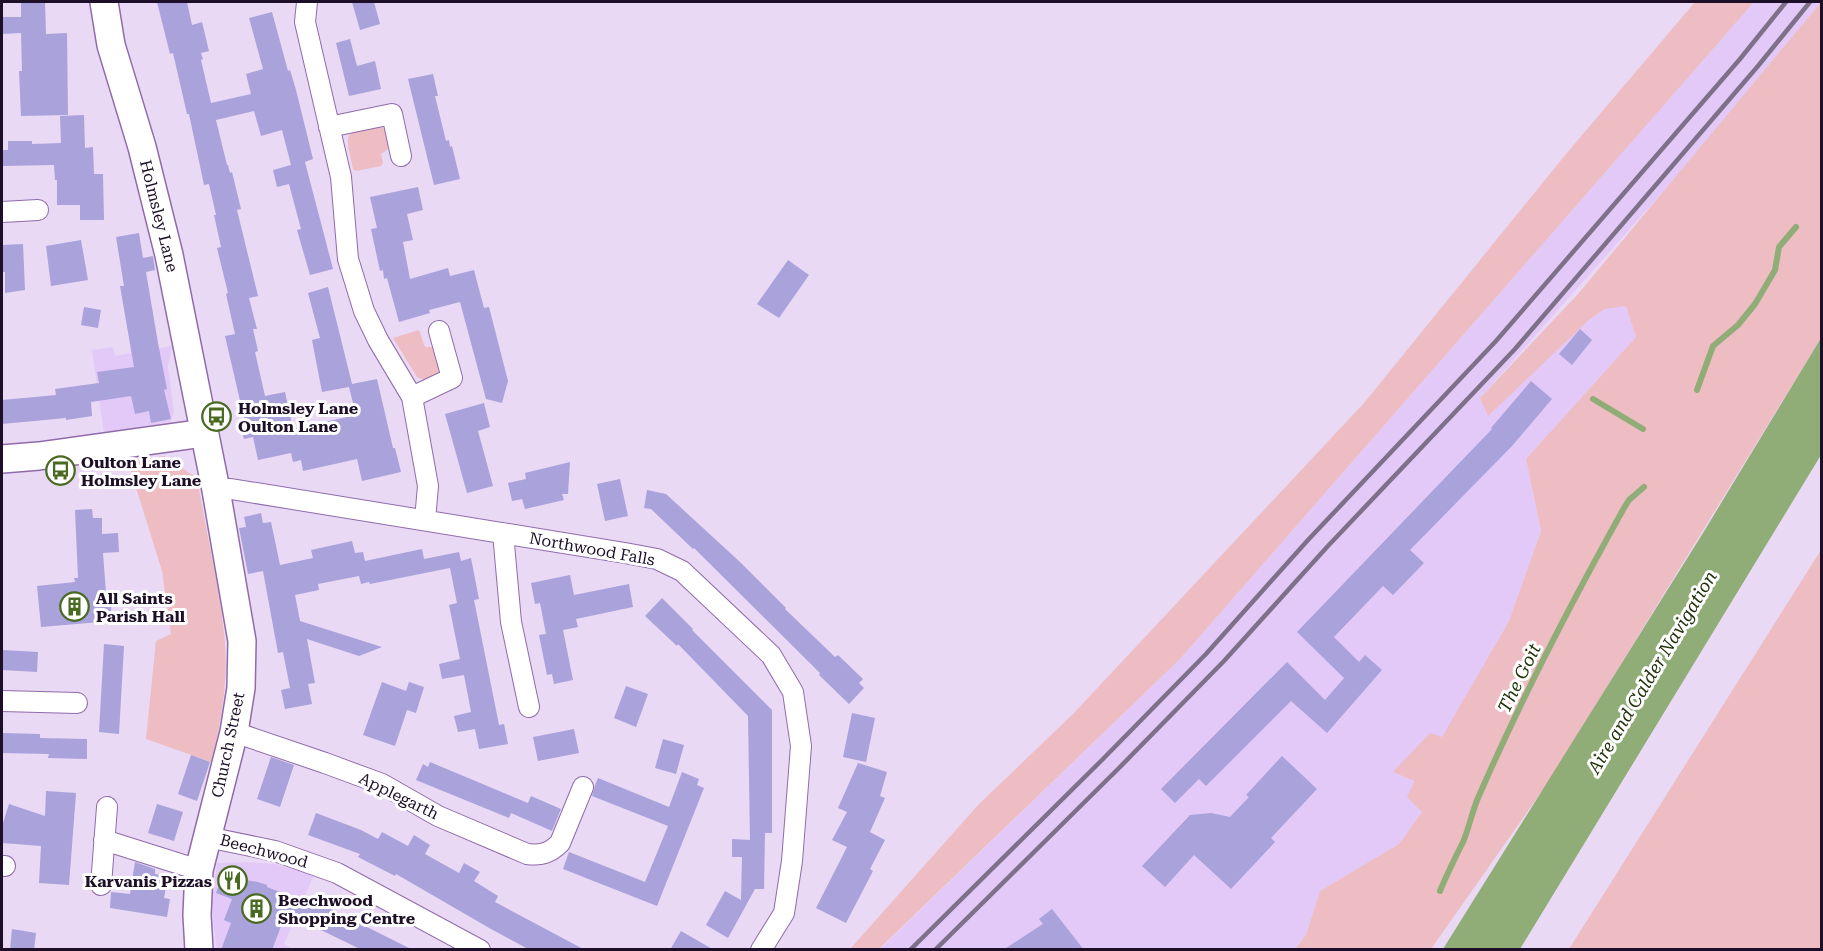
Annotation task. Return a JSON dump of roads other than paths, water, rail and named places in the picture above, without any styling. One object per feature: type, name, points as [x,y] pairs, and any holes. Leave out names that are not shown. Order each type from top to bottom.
[{"type":"street","name":"Holmsley Lane","points":[[104,2],[111,45],[142,147],[169,255],[204,433]]},
{"type":"street","points":[[307,2],[305,22],[341,177],[348,260],[364,311],[412,397],[428,486],[425,520]]},
{"type":"street","points":[[329,127],[392,114],[401,156]]},
{"type":"street","points":[[2,212],[38,210]]},
{"type":"street","points":[[412,397],[452,378],[439,331]]},
{"type":"street","points":[[2,459],[204,433]]},
{"type":"street","name":"Church Street","points":[[199,950],[197,915],[199,870],[234,732],[241,688],[242,641],[204,433]]},
{"type":"street","name":"Northwood Falls","points":[[216,490],[231,489],[657,559],[682,571],[771,655],[793,692],[801,746],[792,861],[784,913],[760,950]]},
{"type":"street","points":[[503,533],[511,622],[529,707]]},
{"type":"street","points":[[2,701],[77,702]]},
{"type":"street","name":"Applegarth","points":[[234,732],[382,784],[438,816],[527,854],[545,854],[554,850],[561,843],[583,787]]},
{"type":"street","points":[[101,885],[107,807]]},
{"type":"street","name":"Beechwood","points":[[207,837],[275,851],[337,873],[480,950]]},
{"type":"street","points":[[105,840],[199,870]]},
{"type":"water","name":"Aire and Calder Navigation","points":[[1821,338],[1821,455],[1520,949],[1443,949],[1703,533]]},
{"type":"waterway","name":"The Goit","points":[[1697,390],[1713,346],[1738,325],[1755,304],[1775,270],[1779,247],[1796,227]]},
{"type":"waterway","points":[[1593,399],[1643,429]]},
{"type":"waterway","name":"The Goit","points":[[1440,891],[1463,842],[1494,761],[1547,652],[1624,508],[1629,500],[1644,487]]},
{"type":"railway","points":[[910,950],[1206,654],[1308,540],[1496,341],[1740,59],[1786,2]]},
{"type":"railway","points":[[935,950],[1224,661],[1327,547],[1515,349],[1758,66],[1810,2]]},
{"type":"place","name":"Holmsley Lane Oulton Lane","points":[[217,417]]},
{"type":"place","name":"Oulton Lane Holmsley Lane","points":[[60,471]]},
{"type":"place","name":"All Saints Parish Hall","points":[[75,607]]},
{"type":"place","name":"Karvanis Pizzas","points":[[233,881]]},
{"type":"place","name":"Beechwood Shopping Centre","points":[[257,909]]}]
